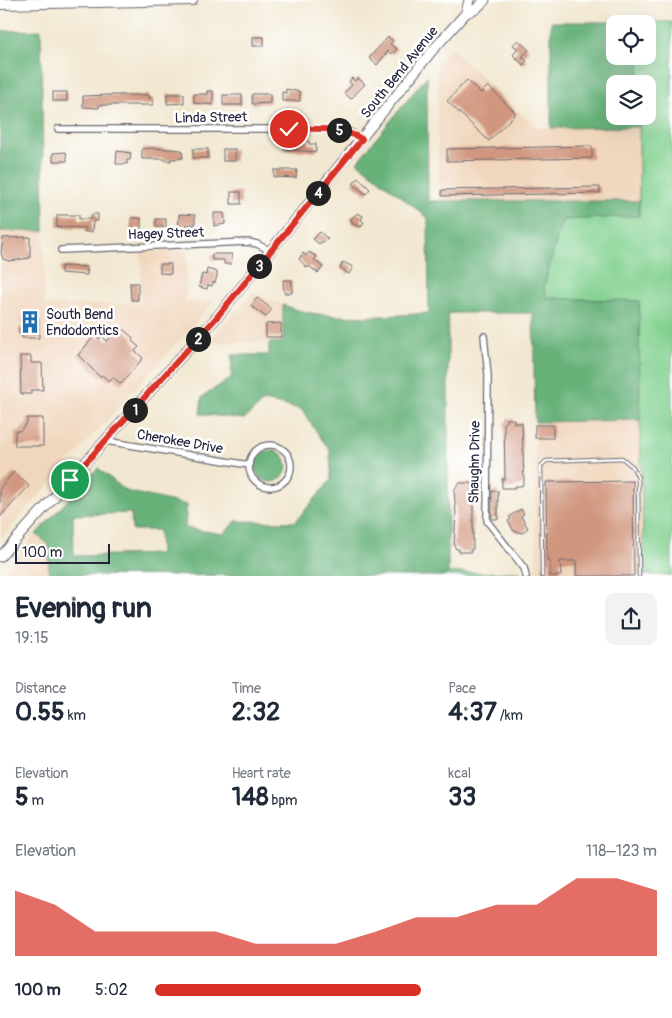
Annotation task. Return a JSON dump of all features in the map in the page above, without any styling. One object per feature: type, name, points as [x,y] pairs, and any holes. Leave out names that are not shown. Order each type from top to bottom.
[{"type":"highway","points":[[0,4],[192,0]]},
{"type":"main road","name":"South Bend Avenue","points":[[466,13],[469,0]]},
{"type":"main road","name":"South Bend Avenue","points":[[0,557],[195,343],[271,252],[432,51],[466,13],[476,9],[484,0]]},
{"type":"street","name":"Linda Street","points":[[58,129],[336,129],[362,139]]},
{"type":"street","name":"Hagey Street","points":[[61,250],[248,242],[257,244],[271,252]]},
{"type":"street","name":"Shaughn Drive","points":[[484,336],[488,375],[487,521],[524,568],[526,576]]},
{"type":"street","name":"Cherokee Drive","points":[[106,441],[249,466]]},
{"type":"street","points":[[274,445],[288,454],[292,467],[282,484],[270,487],[257,483],[249,466],[256,449],[274,445]]},
{"type":"lane","points":[[542,576],[541,466],[546,461],[622,458],[633,466],[638,478],[638,576]]},
{"type":"shaded area","points":[[450,47],[537,128],[639,127],[639,201],[439,201],[437,63]]},
{"type":"shaded area","points":[[0,231],[44,231],[45,305],[141,303],[141,252],[187,251],[186,302],[214,301],[0,539]]},
{"type":"shaded area","points":[[253,292],[283,305],[283,342],[208,343]]},
{"type":"shaded area","points":[[640,420],[644,575],[536,575],[535,422]]},
{"type":"shaded area","points":[[36,534],[49,545],[49,575],[0,576]]},
{"type":"green space","points":[[551,22],[606,22],[606,65],[639,65],[639,75],[606,75],[606,125],[639,125],[639,127],[551,128]]},
{"type":"green space","points":[[656,22],[672,22],[672,575],[644,575],[639,301],[547,298],[544,286],[562,220],[639,216],[639,125],[656,125],[656,75],[639,75],[639,65],[656,65]]},
{"type":"green space","points":[[41,30],[44,231],[0,231],[0,31]]},
{"type":"green space","points":[[427,76],[428,201],[639,201],[639,216],[562,220],[544,286],[547,298],[639,301],[640,420],[535,422],[533,313],[448,313],[448,573],[439,576],[49,575],[49,545],[36,534],[98,468],[126,491],[187,505],[185,528],[223,534],[236,521],[295,522],[331,480],[330,451],[301,409],[264,401],[244,419],[200,414],[202,397],[231,378],[232,355],[269,355],[269,343],[283,342],[283,305],[317,314],[335,316],[355,317],[429,313],[428,218],[357,162]],"holes":[[[131,513],[132,530],[159,530],[160,554],[74,556],[73,515]]]},
{"type":"green space","points":[[271,450],[277,451],[282,455],[286,460],[286,472],[282,477],[277,481],[271,482],[265,481],[260,477],[256,472],[255,466],[256,460],[260,455],[265,451]]},
{"type":"green space","points":[[520,572],[520,576],[439,576],[448,573]]},
{"type":"building","points":[[253,37],[264,37],[264,46],[253,46]]},
{"type":"building","points":[[388,37],[393,41],[390,44],[397,49],[392,54],[388,51],[377,65],[369,58]]},
{"type":"building","points":[[518,40],[529,50],[522,57],[527,61],[523,65],[513,55],[518,49],[513,45]]},
{"type":"building","points":[[352,78],[355,81],[358,78],[365,84],[351,99],[344,93],[352,85],[349,82]]},
{"type":"building","points":[[467,80],[481,93],[488,86],[516,113],[489,141],[447,101]]},
{"type":"building","points":[[286,89],[300,92],[300,101],[282,101],[282,92],[286,93]]},
{"type":"building","points":[[207,91],[213,91],[213,105],[194,103],[194,94],[207,94]]},
{"type":"building","points":[[53,92],[67,92],[67,101],[53,101]]},
{"type":"building","points":[[167,94],[184,94],[184,103],[167,104]]},
{"type":"building","points":[[252,94],[270,94],[270,103],[252,104]]},
{"type":"building","points":[[149,95],[149,98],[153,98],[153,105],[99,105],[99,108],[83,107],[83,96]]},
{"type":"building","points":[[223,95],[242,95],[242,105],[223,105]]},
{"type":"building","points":[[284,141],[309,141],[309,144],[316,144],[316,152],[284,149]]},
{"type":"building","points":[[592,146],[592,158],[447,161],[447,149]]},
{"type":"building","points":[[142,149],[182,150],[183,158],[171,159],[171,161],[166,161],[165,159],[142,159]]},
{"type":"building","points":[[193,149],[208,149],[208,158],[193,158]]},
{"type":"building","points":[[223,149],[235,149],[235,161],[223,161]]},
{"type":"building","points":[[117,151],[131,153],[127,164],[116,164]]},
{"type":"building","points":[[66,152],[67,161],[53,161],[53,153]]},
{"type":"building","points":[[274,170],[297,170],[296,178],[274,177]]},
{"type":"building","points":[[358,178],[370,189],[366,194],[353,184]]},
{"type":"building","points":[[600,187],[600,193],[442,196],[442,190]]},
{"type":"building","points":[[231,192],[241,192],[241,204],[231,204]]},
{"type":"building","points":[[214,213],[224,213],[225,224],[214,226]]},
{"type":"building","points":[[358,213],[363,216],[361,220],[364,222],[361,227],[351,223],[353,221],[350,219]]},
{"type":"building","points":[[92,214],[98,214],[98,221],[93,221],[92,232],[85,232],[85,228],[57,227],[57,215],[79,215],[79,219],[91,219]]},
{"type":"building","points":[[179,214],[195,215],[195,225],[185,225],[185,230],[178,230]]},
{"type":"building","points":[[131,218],[141,218],[141,230],[131,231]]},
{"type":"building","points":[[156,219],[166,219],[166,227],[156,227]]},
{"type":"building","points":[[320,232],[328,239],[319,244],[313,239]]},
{"type":"building","points":[[30,237],[30,258],[9,261],[3,259],[1,253],[3,238]]},
{"type":"building","points":[[309,252],[317,257],[314,260],[323,267],[318,273],[309,266],[307,268],[299,259],[303,253],[306,256]]},
{"type":"building","points":[[212,254],[232,254],[231,264],[224,264],[224,260],[212,260]]},
{"type":"building","points":[[343,262],[353,267],[349,274],[340,268]]},
{"type":"building","points":[[160,264],[171,264],[171,274],[160,273]]},
{"type":"building","points":[[61,266],[87,267],[87,275],[61,273]]},
{"type":"building","points":[[207,269],[217,272],[217,276],[215,283],[213,282],[212,286],[208,285],[207,289],[199,287],[202,274],[206,275]]},
{"type":"building","points":[[283,280],[292,280],[292,293],[284,293]]},
{"type":"building","points":[[130,283],[138,283],[138,300],[131,300]]},
{"type":"building","points":[[257,298],[272,309],[266,317],[251,306]]},
{"type":"building","name":"South Bend Endodontics","points":[[22,317],[39,317],[39,338],[22,338],[22,334],[19,334],[19,328],[22,327]]},
{"type":"building","points":[[281,323],[281,337],[266,337],[266,324]]},
{"type":"building","points":[[120,326],[133,338],[132,341],[139,347],[135,351],[143,358],[121,384],[113,377],[109,381],[102,375],[100,377],[78,355],[95,335],[99,339],[102,336],[107,341]]},
{"type":"building","points":[[20,356],[31,356],[31,363],[42,363],[43,390],[31,390],[31,394],[21,394]]},
{"type":"building","points":[[27,418],[43,418],[43,446],[15,446],[15,431],[20,431],[27,423]]},
{"type":"building","points":[[507,419],[514,419],[514,423],[522,423],[524,481],[522,486],[515,486],[515,488],[502,488],[502,479],[505,479],[504,422],[507,422]]},
{"type":"building","points":[[535,425],[553,425],[553,438],[535,438]]},
{"type":"building","points":[[14,472],[29,486],[0,517],[0,488]]},
{"type":"building","points":[[633,481],[634,576],[576,576],[576,561],[560,561],[561,576],[550,576],[550,561],[547,561],[546,482]]},
{"type":"building","points":[[459,483],[471,483],[473,486],[473,549],[471,549],[471,552],[459,552],[459,549],[456,549],[454,545],[456,514],[454,490]]},
{"type":"building","points":[[492,491],[498,491],[498,519],[492,519]]},
{"type":"building","points":[[521,509],[524,514],[521,516],[528,528],[522,533],[514,531],[508,521],[511,519],[509,517]]},
{"type":"place","name":"South Bend Endodontics","points":[[30,322]]},
{"type":"route","points":[[70,480],[217,317],[362,139],[344,130],[289,129]]}]
